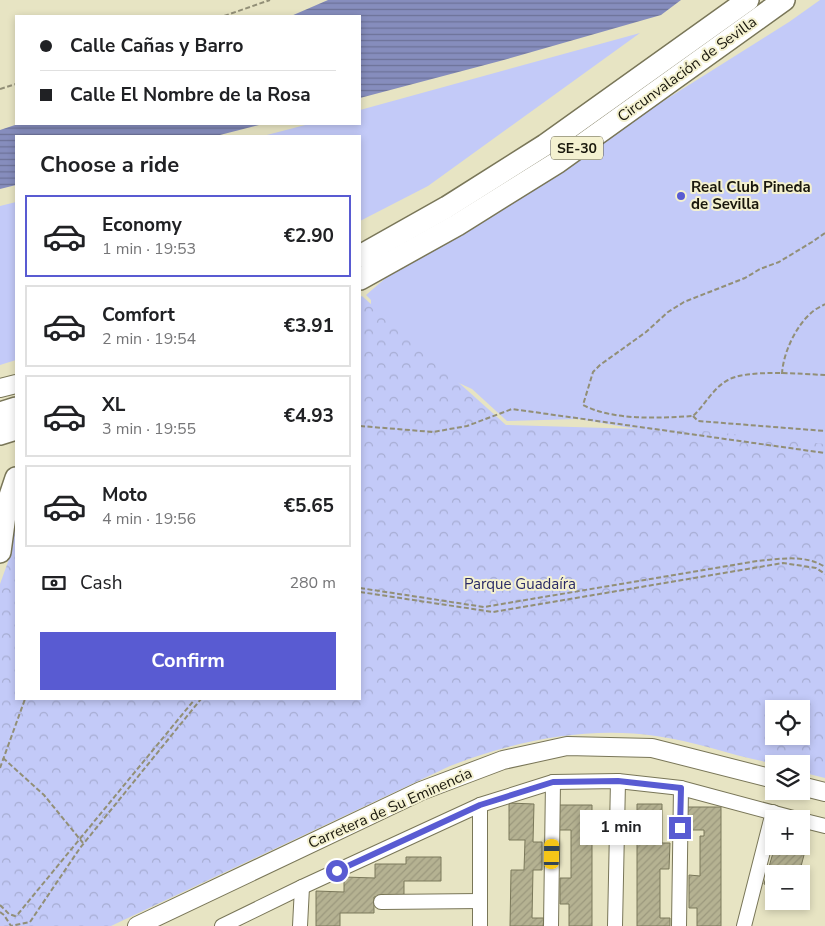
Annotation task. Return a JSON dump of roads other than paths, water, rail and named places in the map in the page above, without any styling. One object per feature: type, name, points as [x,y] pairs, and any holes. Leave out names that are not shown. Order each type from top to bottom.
[{"type":"highway","name":"Circunvalación de Sevilla","points":[[361,255],[446,207],[545,145],[748,0]]},
{"type":"highway","name":"Circunvalación de Sevilla","points":[[361,278],[457,224],[558,162],[784,0]]},
{"type":"highway","points":[[0,413],[15,408]]},
{"type":"highway","points":[[0,434],[15,429]]},
{"type":"highway","points":[[0,552],[6,508],[15,481]]},
{"type":"main road","points":[[0,388],[15,384]]},
{"type":"main road","name":"Carretera de Su Eminencia","points":[[137,926],[421,791],[503,760],[567,746],[652,748],[765,777]]},
{"type":"main road","points":[[810,788],[825,792]]},
{"type":"street","points":[[615,926],[618,781]]},
{"type":"street","points":[[222,926],[480,805],[553,782],[618,781],[681,788],[765,810]]},
{"type":"street","points":[[551,926],[553,782]]},
{"type":"street","points":[[679,926],[681,788]]},
{"type":"street","points":[[480,805],[480,926]]},
{"type":"street","points":[[810,822],[825,826]]},
{"type":"street","points":[[744,926],[765,843]]},
{"type":"street","points":[[300,926],[302,887]]},
{"type":"street","points":[[381,902],[480,901]]},
{"type":"place","name":"Real Club Pineda de Sevilla","points":[[681,196]]},
{"type":"park label","name":"Parque Guadaíra","points":[[520,584]]}]
